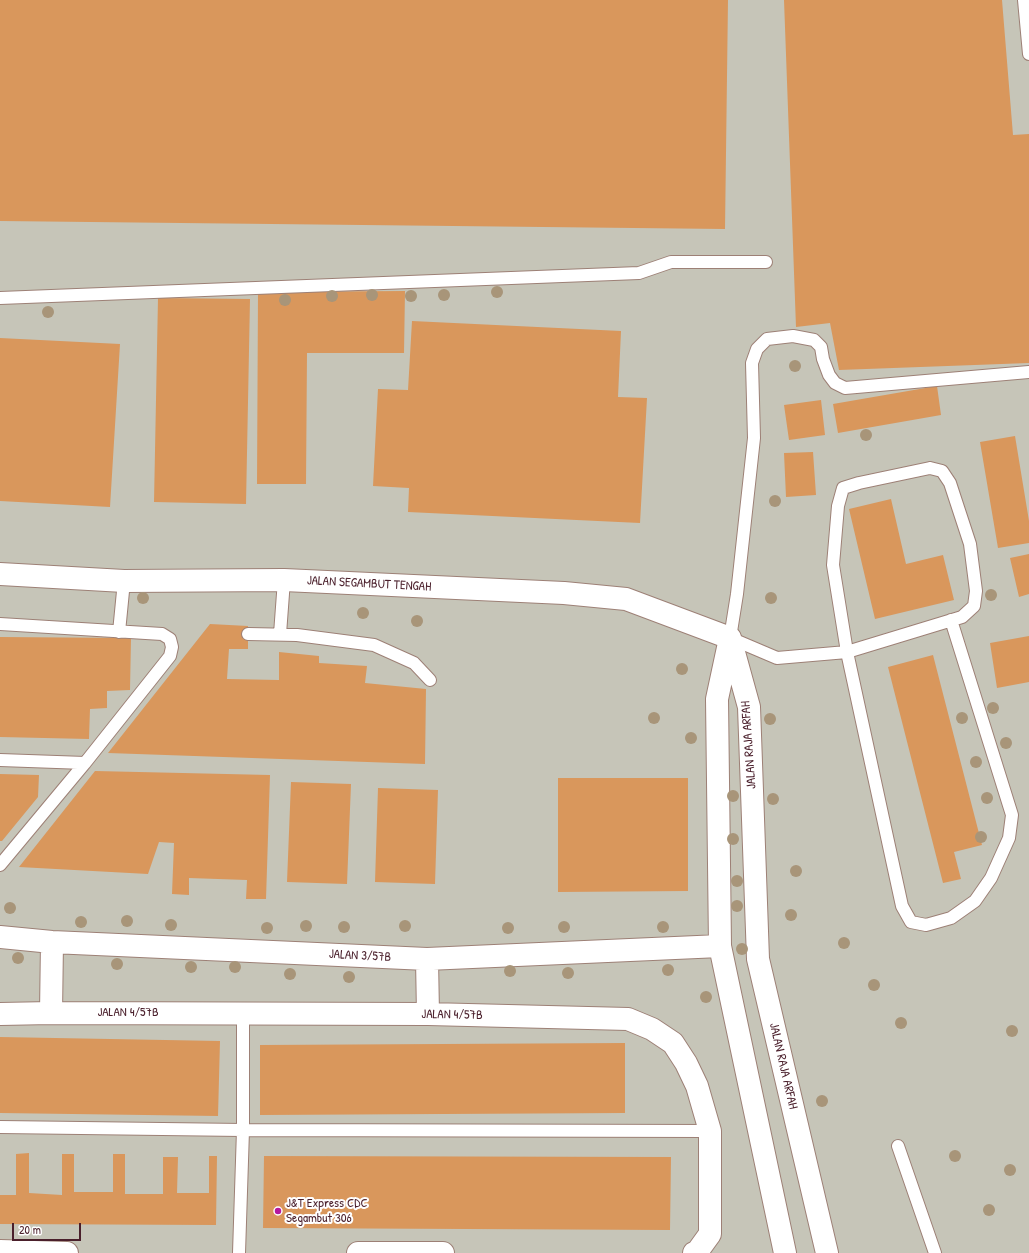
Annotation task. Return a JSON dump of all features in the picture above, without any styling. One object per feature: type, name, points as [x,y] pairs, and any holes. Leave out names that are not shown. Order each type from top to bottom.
[{"type":"street","name":"JALAN SEGAMBUT TENGAH","points":[[0,574],[124,581],[284,580],[564,594],[626,599],[730,638]]},
{"type":"street","points":[[730,638],[717,700],[720,946],[785,1253]]},
{"type":"street","name":"JALAN RAJA ARFAH","points":[[730,638],[749,707],[758,959],[827,1253]]},
{"type":"street","name":"JALAN 3/57B","points":[[0,937],[52,942],[427,959],[720,946]]},
{"type":"street","points":[[51,1013],[52,942]]},
{"type":"street","points":[[427,959],[428,1014]]},
{"type":"street","name":"JALAN 4/57B","points":[[0,1014],[428,1014],[628,1019],[652,1029],[673,1043],[686,1063],[697,1086],[710,1131],[710,1234],[698,1252],[694,1253]]},
{"type":"street","points":[[0,1251],[67,1253]]},
{"type":"street","points":[[358,1253],[443,1253]]},
{"type":"lane","points":[[1024,0],[1029,54]]},
{"type":"lane","points":[[0,298],[639,273],[671,262],[766,262]]},
{"type":"lane","points":[[951,620],[1012,815],[1009,838],[990,878],[975,901],[951,918],[926,926],[911,922],[902,906],[846,652],[833,565],[838,506],[843,488],[859,483],[930,468],[942,471],[950,483],[970,544],[976,591],[974,606],[962,617],[951,620],[846,652],[777,658],[730,638],[737,594],[754,438],[752,363],[757,349],[767,339],[793,336],[814,340],[821,347],[823,359],[829,375],[835,383],[845,388],[1029,372]]},
{"type":"lane","points":[[280,634],[284,580]]},
{"type":"lane","points":[[119,632],[124,581]]},
{"type":"lane","points":[[0,624],[162,634],[170,639],[172,647],[170,656],[85,763],[0,865]]},
{"type":"lane","points":[[248,634],[297,635],[374,645],[414,663],[430,680]]},
{"type":"lane","points":[[0,760],[85,763]]},
{"type":"lane","points":[[239,1253],[243,1130],[243,1014]]},
{"type":"lane","points":[[0,1127],[243,1130],[710,1131]]},
{"type":"lane","points":[[898,1146],[935,1253]]},
{"type":"shaded area","points":[[0,0],[1029,0],[1029,1253],[0,1253]]},
{"type":"building","points":[[0,0],[728,0],[725,229],[0,221]]},
{"type":"building","points":[[784,0],[1002,0],[1013,135],[1029,134],[1029,363],[839,370],[830,323],[796,327]]},
{"type":"building","points":[[405,291],[404,353],[307,353],[306,484],[257,484],[258,292]]},
{"type":"building","points":[[158,298],[250,299],[246,504],[154,502]]},
{"type":"building","points":[[412,321],[621,331],[618,397],[647,398],[640,523],[408,512],[409,488],[373,486],[378,389],[408,390]]},
{"type":"building","points":[[0,338],[120,344],[110,507],[0,501]]},
{"type":"building","points":[[937,386],[941,415],[838,433],[833,404]]},
{"type":"building","points":[[821,400],[825,435],[789,440],[784,405]]},
{"type":"building","points":[[1015,436],[1029,521],[1029,543],[998,548],[980,442]]},
{"type":"building","points":[[813,452],[816,495],[786,497],[784,453]]},
{"type":"building","points":[[891,499],[906,564],[943,555],[954,600],[875,619],[849,509]]},
{"type":"building","points":[[1029,554],[1029,594],[1019,597],[1010,558]]},
{"type":"building","points":[[210,624],[248,626],[248,649],[229,649],[227,679],[279,680],[279,652],[319,656],[319,663],[367,666],[365,683],[426,689],[425,764],[108,753]]},
{"type":"building","points":[[1029,636],[1029,682],[997,688],[990,643]]},
{"type":"building","points":[[0,637],[131,638],[130,690],[107,691],[107,708],[90,709],[89,739],[0,737]]},
{"type":"building","points":[[933,655],[982,845],[954,852],[961,879],[943,883],[888,667]]},
{"type":"building","points":[[95,771],[270,775],[266,899],[246,899],[247,880],[189,878],[189,895],[172,894],[174,843],[159,842],[148,874],[19,867]]},
{"type":"building","points":[[0,774],[39,775],[38,797],[2,841],[0,841]]},
{"type":"building","points":[[558,778],[688,778],[688,891],[558,892]]},
{"type":"building","points":[[291,782],[351,784],[347,884],[287,882]]},
{"type":"building","points":[[378,788],[438,790],[435,884],[375,882]]},
{"type":"building","points":[[0,1037],[220,1041],[218,1116],[0,1113]]},
{"type":"building","points":[[625,1043],[625,1113],[260,1115],[260,1045]]},
{"type":"building","points":[[29,1153],[29,1193],[62,1195],[62,1154],[74,1154],[74,1192],[113,1192],[113,1154],[125,1154],[125,1194],[163,1194],[163,1157],[178,1157],[177,1193],[209,1193],[209,1156],[217,1156],[216,1225],[0,1224],[0,1195],[16,1195],[16,1154]]},
{"type":"building","points":[[264,1156],[671,1157],[670,1230],[263,1228]]},
{"type":"place","name":"J&T Express CDC Segambut 306","points":[[278,1211]]}]
